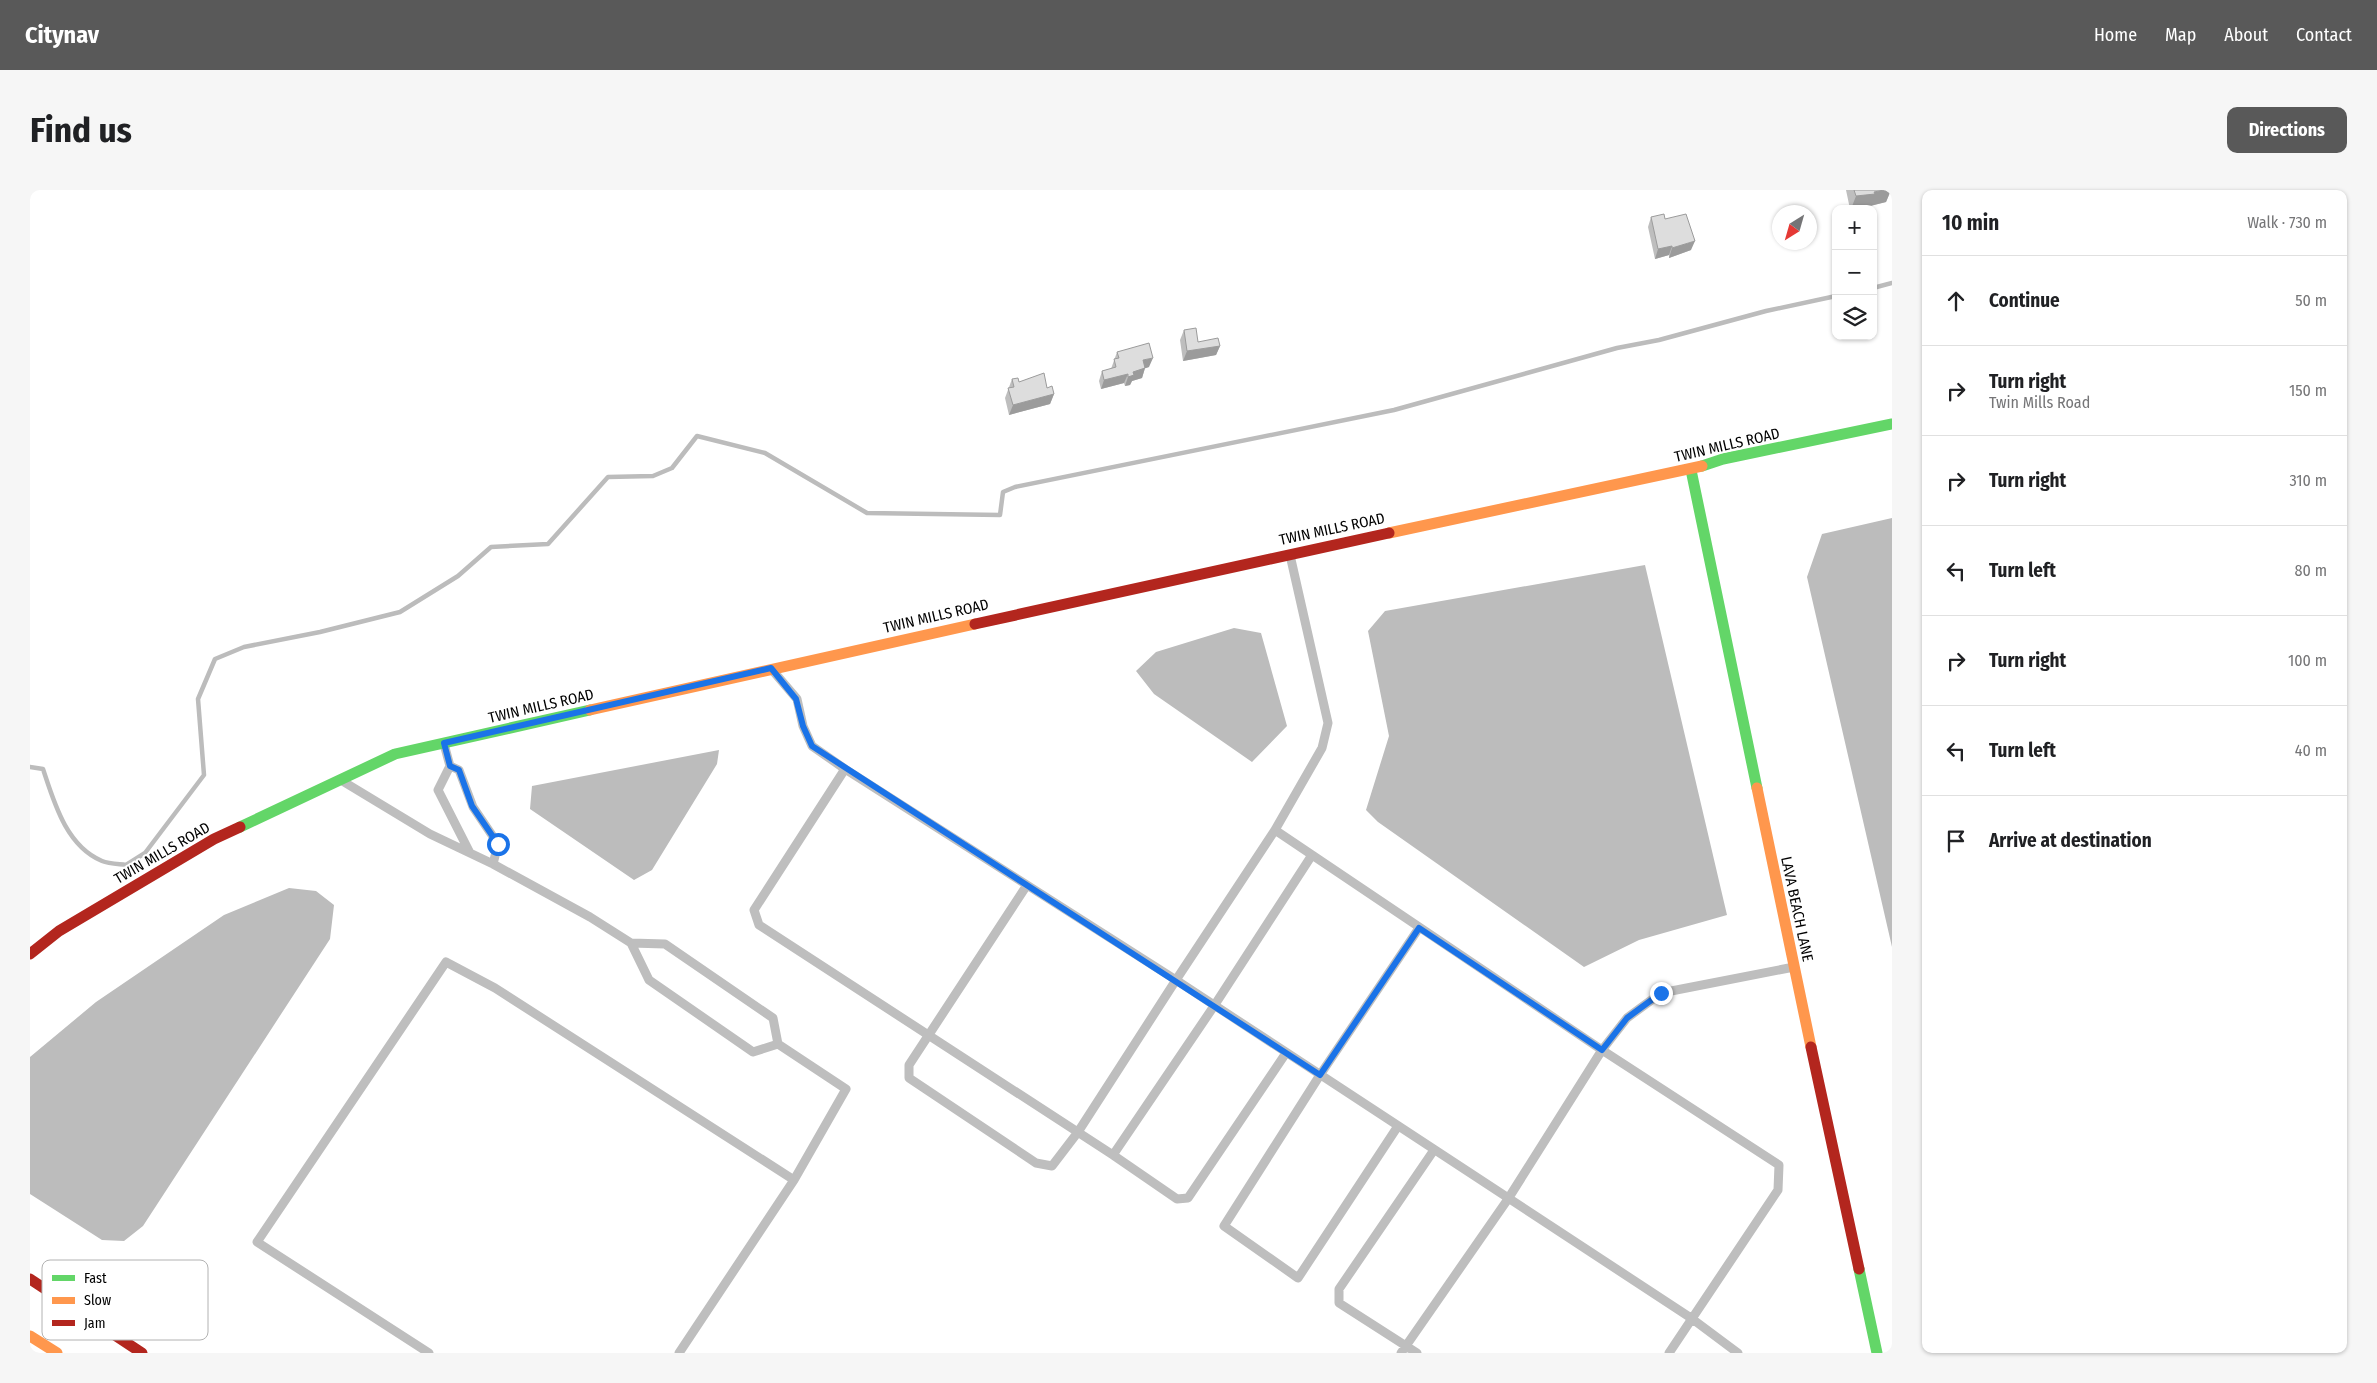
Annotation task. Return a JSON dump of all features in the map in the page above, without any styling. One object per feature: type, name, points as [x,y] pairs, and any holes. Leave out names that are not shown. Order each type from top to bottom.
[{"type":"street","name":"TWIN MILLS ROAD","points":[[30,954],[59,931],[214,839],[395,754],[771,668],[1290,553],[1691,470],[1723,459],[1892,424]]},
{"type":"street","name":"LAVA BEACH LANE","points":[[1691,470],[1794,967],[1877,1353]]},
{"type":"street","points":[[30,1279],[42,1287]]},
{"type":"street","points":[[30,1336],[57,1353]]},
{"type":"street","points":[[122,1340],[142,1353]]},
{"type":"lane","points":[[1027,885],[909,1065],[909,1078],[1036,1163],[1052,1166],[1078,1132],[1275,830],[1322,748],[1328,724],[1290,553]]},
{"type":"lane","points":[[771,668],[796,699],[803,726],[812,746],[845,769],[1176,980],[1691,1318],[1738,1353]]},
{"type":"lane","points":[[444,743],[450,766],[438,790],[469,851]]},
{"type":"lane","points":[[450,766],[459,770],[472,806],[498,844],[493,864]]},
{"type":"lane","points":[[845,769],[754,910],[759,925],[1078,1132],[1176,1199],[1188,1198],[1286,1053]]},
{"type":"lane","points":[[340,780],[430,834],[493,864],[631,943],[665,944],[773,1018],[778,1044],[846,1089],[794,1180],[679,1353]]},
{"type":"lane","points":[[1275,830],[1602,1050],[1779,1165],[1778,1190],[1669,1353]]},
{"type":"lane","points":[[1113,1155],[1214,1006],[1312,855]]},
{"type":"lane","points":[[1398,1126],[1298,1278],[1224,1226],[1320,1075],[1419,928]]},
{"type":"lane","points":[[631,943],[649,980],[753,1052],[778,1044]]},
{"type":"lane","points":[[429,1353],[257,1242],[446,962],[495,988],[794,1180]]},
{"type":"lane","points":[[1404,1350],[1508,1199],[1602,1050],[1627,1018],[1661,993],[1794,967]]},
{"type":"lane","points":[[1416,1353],[1404,1350],[1339,1303],[1339,1289],[1434,1150]]},
{"type":"shaded area","points":[[1892,518],[1892,947],[1807,577],[1822,534]]},
{"type":"shaded area","points":[[1645,565],[1727,915],[1639,940],[1584,967],[1378,822],[1366,810],[1389,736],[1368,631],[1385,611]]},
{"type":"shaded area","points":[[1234,628],[1261,633],[1287,726],[1252,762],[1154,694],[1136,671],[1156,652]]},
{"type":"shaded area","points":[[719,750],[717,764],[652,870],[634,880],[530,809],[532,786]]},
{"type":"shaded area","points":[[289,888],[316,891],[334,905],[330,939],[143,1226],[124,1241],[102,1240],[30,1194],[30,1057],[96,1002],[224,915]]},
{"type":"building","points":[[1854,190],[1884,190],[1874,192],[1875,194],[1856,196]]},
{"type":"building","points":[[1664,214],[1665,219],[1686,214],[1695,241],[1672,248],[1672,246],[1658,249],[1651,217]]},
{"type":"building","points":[[1196,328],[1198,342],[1218,338],[1220,346],[1187,351],[1184,330]]},
{"type":"building","points":[[1149,343],[1153,358],[1143,360],[1145,368],[1133,372],[1134,375],[1128,377],[1128,374],[1104,380],[1102,371],[1116,367],[1114,359],[1119,358],[1117,352]]},
{"type":"building","points":[[1044,373],[1047,388],[1052,386],[1054,394],[1013,405],[1008,388],[1014,387],[1012,379],[1018,378],[1019,382]]},
{"type":"waterway","points":[[1877,287],[1892,283]]},
{"type":"waterway","points":[[30,767],[43,769],[63,822],[79,845],[102,861],[126,865],[145,853],[204,775],[198,699],[215,659],[244,647],[320,632],[400,612],[458,576],[491,547],[548,544],[608,477],[653,476],[672,468],[697,436],[765,453],[867,513],[1000,515],[1003,492],[1015,487],[1394,410],[1617,348],[1659,340],[1766,311],[1832,297]]},
{"type":"traffic: fast","points":[[1702,466],[1723,459],[1892,424]]},
{"type":"traffic: fast","points":[[1691,470],[1757,788]]},
{"type":"traffic: fast","points":[[240,827],[395,754],[590,710]]},
{"type":"traffic: fast","points":[[1859,1269],[1877,1353]]},
{"type":"traffic: slow","points":[[1389,533],[1702,466]]},
{"type":"traffic: slow","points":[[590,710],[975,624]]},
{"type":"traffic: slow","points":[[1757,788],[1811,1047]]},
{"type":"traffic: slow","points":[[30,1336],[57,1353]]},
{"type":"traffic: jam","points":[[975,624],[1389,533]]},
{"type":"traffic: jam","points":[[30,954],[59,931],[214,839],[240,827]]},
{"type":"traffic: jam","points":[[1811,1047],[1859,1269]]},
{"type":"traffic: jam","points":[[30,1279],[42,1287]]},
{"type":"traffic: jam","points":[[122,1340],[142,1353]]},
{"type":"route","points":[[498,844],[472,806],[459,770],[450,766],[444,743],[771,668],[796,699],[803,726],[812,746],[1320,1075],[1419,928],[1602,1050],[1627,1018],[1661,993]]}]
